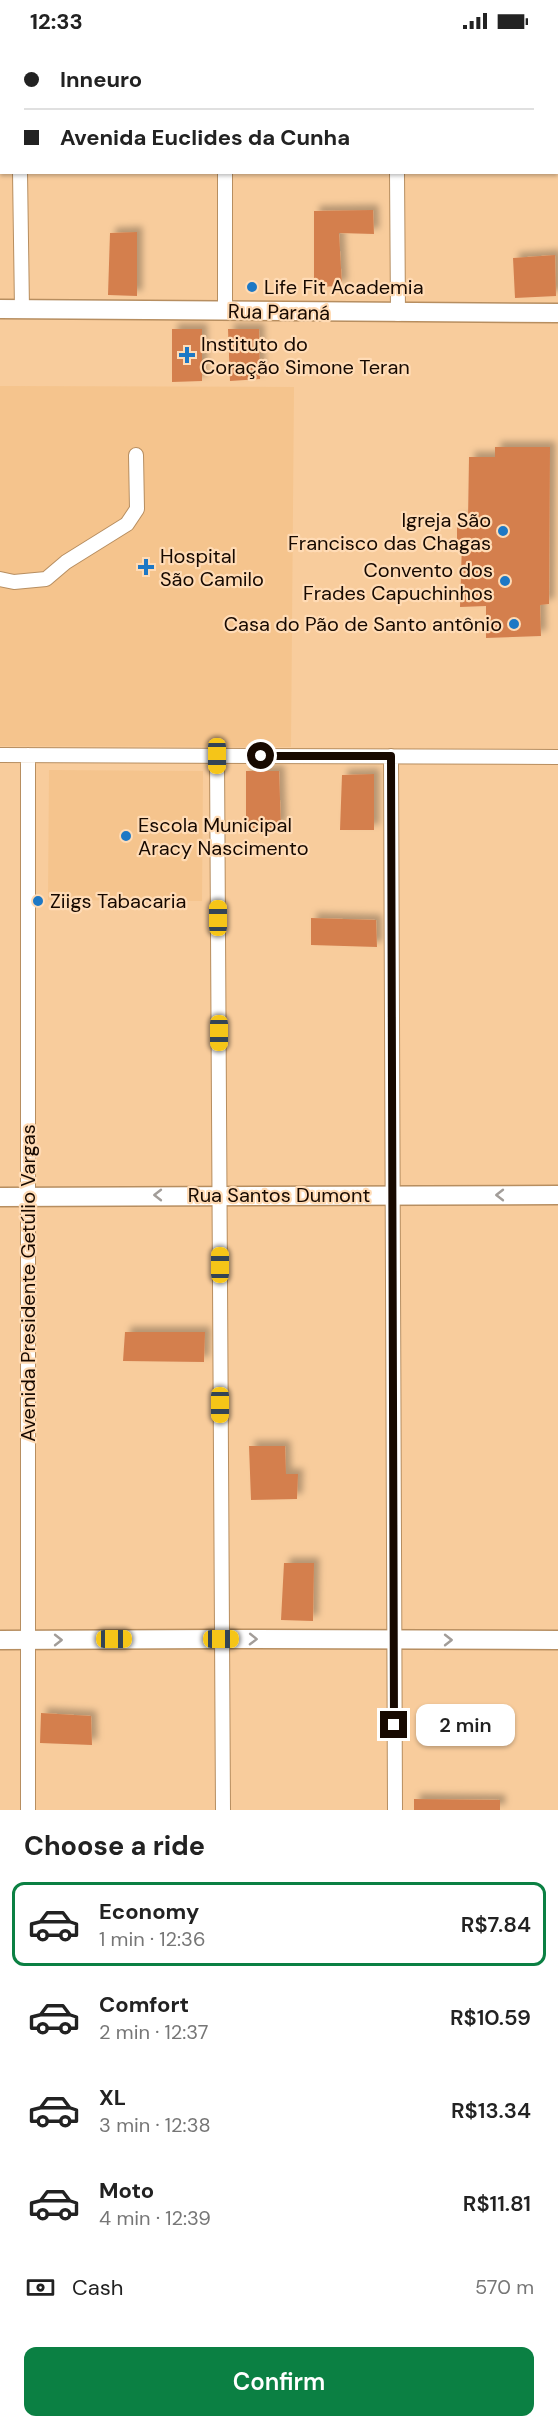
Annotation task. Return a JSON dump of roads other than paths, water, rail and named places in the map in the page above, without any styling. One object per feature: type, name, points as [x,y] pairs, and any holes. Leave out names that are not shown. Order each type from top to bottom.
[{"type":"main road","name":"Rua Paraná","points":[[0,309],[398,314],[558,313]]},
{"type":"main road","name":"Rua Santos Dumont","points":[[0,1197],[558,1195]]},
{"type":"main road","points":[[0,1640],[558,1640]]},
{"type":"street","points":[[20,174],[22,309]]},
{"type":"street","points":[[225,174],[225,312]]},
{"type":"street","points":[[397,174],[398,314]]},
{"type":"street","points":[[0,579],[14,582],[46,579],[66,562],[127,524],[137,509],[136,455]]},
{"type":"street","points":[[0,755],[558,757]]},
{"type":"street","name":"Avenida Presidente Getúlio Vargas","points":[[28,755],[28,1810]]},
{"type":"street","points":[[217,756],[223,1810]]},
{"type":"street","points":[[391,756],[395,1810]]},
{"type":"place","name":"Life Fit Academia","points":[[252,287]]},
{"type":"place","name":"Instituto do Coração Simone Teran","points":[[187,355]]},
{"type":"place","name":"Igreja São Francisco das Chagas","points":[[503,531]]},
{"type":"place","name":"Hospital São Camilo","points":[[146,567]]},
{"type":"place","name":"Convento dos Frades Capuchinhos","points":[[505,581]]},
{"type":"place","name":"Casa do Pão de Santo antônio","points":[[514,624]]},
{"type":"place","name":"Escola Municipal Aracy Nascimento","points":[[126,836]]},
{"type":"place","name":"Ziigs Tabacaria","points":[[38,901]]}]
